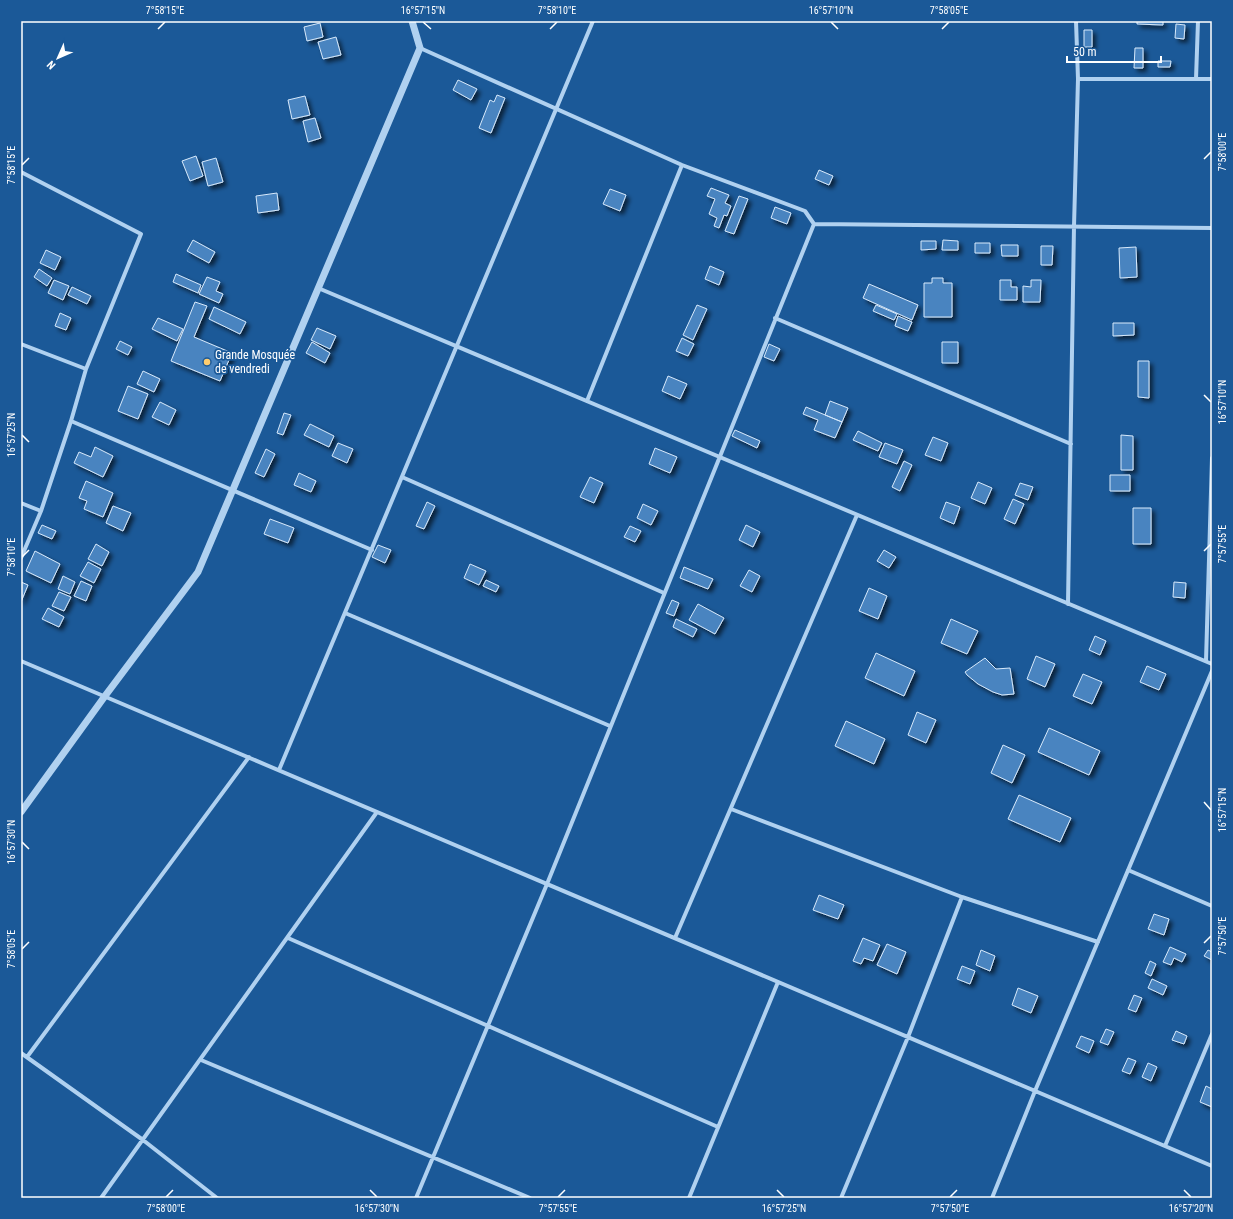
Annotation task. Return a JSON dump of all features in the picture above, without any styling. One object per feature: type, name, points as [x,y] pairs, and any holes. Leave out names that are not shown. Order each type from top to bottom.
[{"type":"street","points":[[21,812],[104,696],[198,572],[420,48],[412,21]]},
{"type":"street","points":[[279,770],[593,21]]},
{"type":"street","points":[[1068,604],[1078,79],[1076,21]]},
{"type":"street","points":[[1196,79],[1198,21]]},
{"type":"street","points":[[420,48],[682,165],[805,211],[814,224]]},
{"type":"street","points":[[1078,79],[1212,79]]},
{"type":"street","points":[[587,401],[682,165]]},
{"type":"street","points":[[21,172],[141,234],[86,369],[71,421],[41,511],[21,558]]},
{"type":"street","points":[[814,224],[1212,228]]},
{"type":"street","points":[[416,1198],[547,884],[814,224]]},
{"type":"street","points":[[318,288],[1212,664]]},
{"type":"street","points":[[775,318],[1071,444]]},
{"type":"street","points":[[21,344],[86,369]]},
{"type":"street","points":[[71,421],[372,550]]},
{"type":"street","points":[[1206,661],[1212,458]]},
{"type":"street","points":[[402,477],[664,593]]},
{"type":"street","points":[[21,502],[41,511]]},
{"type":"street","points":[[675,938],[857,515]]},
{"type":"street","points":[[345,613],[610,726]]},
{"type":"street","points":[[21,661],[1212,1166]]},
{"type":"street","points":[[992,1198],[1035,1091],[1212,671]]},
{"type":"street","points":[[27,1057],[249,758]]},
{"type":"street","points":[[731,809],[962,897],[1098,942]]},
{"type":"street","points":[[101,1198],[378,812]]},
{"type":"street","points":[[1128,870],[1212,906]]},
{"type":"street","points":[[841,1198],[908,1037],[962,897]]},
{"type":"street","points":[[288,938],[718,1127]]},
{"type":"street","points":[[689,1198],[778,982]]},
{"type":"street","points":[[1165,1146],[1212,1034]]},
{"type":"street","points":[[21,1053],[143,1140],[217,1198]]},
{"type":"street","points":[[201,1060],[530,1198]]},
{"type":"building","points":[[1137,21],[1163,21],[1163,25],[1137,24]]},
{"type":"building","points":[[320,23],[323,37],[307,41],[304,27]]},
{"type":"building","points":[[1176,24],[1185,25],[1184,39],[1175,38]]},
{"type":"building","points":[[1084,30],[1092,30],[1092,47],[1084,47]]},
{"type":"building","points":[[336,37],[341,55],[323,59],[318,42]]},
{"type":"building","points":[[1135,48],[1143,48],[1143,68],[1134,68]]},
{"type":"building","points":[[1158,61],[1171,61],[1170,67],[1158,67]]},
{"type":"building","points":[[458,80],[477,89],[471,100],[453,90]]},
{"type":"building","points":[[497,95],[505,98],[491,133],[479,128],[490,100],[494,102]]},
{"type":"building","points":[[305,96],[310,115],[292,119],[288,100]]},
{"type":"building","points":[[315,118],[321,138],[308,142],[303,121]]},
{"type":"building","points":[[196,156],[203,176],[190,181],[182,161]]},
{"type":"building","points":[[216,158],[223,182],[208,186],[202,162]]},
{"type":"building","points":[[819,170],[833,176],[829,185],[815,179]]},
{"type":"building","points":[[711,188],[729,195],[725,203],[731,206],[727,216],[724,215],[719,228],[714,226],[717,218],[709,214],[715,199],[707,196]]},
{"type":"building","points":[[610,189],[626,195],[620,211],[603,204]]},
{"type":"building","points":[[277,193],[279,210],[258,213],[256,196]]},
{"type":"building","points":[[739,196],[748,199],[734,234],[725,231]]},
{"type":"building","points":[[775,207],[791,213],[787,224],[771,218]]},
{"type":"building","points":[[193,240],[215,252],[209,263],[187,251]]},
{"type":"building","points":[[943,240],[958,241],[958,250],[942,250]]},
{"type":"building","points":[[921,241],[936,241],[936,249],[921,250]]},
{"type":"building","points":[[975,243],[990,243],[990,253],[975,253]]},
{"type":"building","points":[[1001,245],[1018,245],[1018,256],[1002,256]]},
{"type":"building","points":[[1041,246],[1053,246],[1052,265],[1041,265]]},
{"type":"building","points":[[1136,247],[1137,277],[1120,278],[1119,248]]},
{"type":"building","points":[[46,250],[61,257],[55,270],[40,263]]},
{"type":"building","points":[[710,266],[724,272],[719,285],[705,279]]},
{"type":"building","points":[[39,269],[52,278],[47,286],[34,277]]},
{"type":"building","points":[[176,274],[201,285],[198,293],[173,282]]},
{"type":"building","points":[[207,277],[220,282],[216,291],[223,294],[219,303],[199,294]]},
{"type":"building","points":[[932,278],[943,278],[943,283],[952,283],[952,317],[924,317],[924,283],[932,283]]},
{"type":"building","points":[[54,280],[69,286],[63,300],[48,293]]},
{"type":"building","points":[[1000,280],[1011,280],[1011,287],[1017,287],[1017,300],[1000,300]]},
{"type":"building","points":[[1031,280],[1041,280],[1040,302],[1023,302],[1023,286],[1031,287]]},
{"type":"building","points":[[869,284],[918,305],[912,320],[863,298]]},
{"type":"building","points":[[72,287],[91,296],[87,304],[68,295]]},
{"type":"building","points":[[195,302],[207,306],[194,337],[232,353],[220,381],[171,361]]},
{"type":"building","points":[[697,305],[707,309],[693,340],[683,335]]},
{"type":"building","points":[[876,305],[897,314],[894,320],[873,311]]},
{"type":"building","points":[[214,307],[246,322],[240,334],[209,319]]},
{"type":"building","points":[[60,313],[71,318],[66,330],[55,326]]},
{"type":"building","points":[[898,316],[912,322],[908,331],[895,326]]},
{"type":"building","points":[[158,318],[183,329],[177,341],[152,329]]},
{"type":"building","points":[[1113,323],[1134,323],[1134,335],[1113,336]]},
{"type":"building","points":[[317,328],[336,336],[330,349],[311,340]]},
{"type":"building","points":[[682,338],[694,344],[688,356],[676,351]]},
{"type":"building","points":[[120,341],[132,347],[128,355],[116,349]]},
{"type":"building","points":[[312,342],[330,353],[325,363],[306,353]]},
{"type":"building","points":[[942,342],[958,342],[958,363],[942,363]]},
{"type":"building","points":[[769,344],[780,349],[774,361],[764,357]]},
{"type":"building","points":[[1138,361],[1149,361],[1149,398],[1138,397]]},
{"type":"building","points":[[143,371],[160,379],[154,392],[137,384]]},
{"type":"building","points":[[668,376],[687,384],[680,399],[662,391]]},
{"type":"building","points":[[128,386],[148,394],[138,419],[118,411]]},
{"type":"building","points":[[830,401],[848,408],[842,422],[825,415]]},
{"type":"building","points":[[160,402],[176,410],[169,425],[152,417]]},
{"type":"building","points":[[806,407],[842,422],[835,438],[814,430],[818,420],[803,414]]},
{"type":"building","points":[[284,413],[291,415],[283,435],[277,433]]},
{"type":"building","points":[[310,424],[334,436],[329,447],[304,435]]},
{"type":"building","points":[[735,430],[760,441],[757,448],[732,436]]},
{"type":"building","points":[[858,431],[882,443],[878,451],[853,440]]},
{"type":"building","points":[[1121,435],[1133,436],[1133,470],[1121,470]]},
{"type":"building","points":[[933,437],[948,443],[941,461],[925,455]]},
{"type":"building","points":[[338,443],[353,449],[347,463],[332,456]]},
{"type":"building","points":[[885,443],[903,450],[897,464],[879,457]]},
{"type":"building","points":[[95,447],[113,456],[103,477],[74,463],[79,452],[91,457]]},
{"type":"building","points":[[655,448],[677,457],[670,473],[649,464]]},
{"type":"building","points":[[266,449],[275,454],[264,477],[255,473]]},
{"type":"building","points":[[904,461],[912,465],[900,491],[892,487]]},
{"type":"building","points":[[299,473],[316,481],[311,492],[294,485]]},
{"type":"building","points":[[1110,475],[1130,475],[1130,491],[1110,491]]},
{"type":"building","points":[[590,477],[603,483],[594,503],[580,497]]},
{"type":"building","points":[[86,481],[113,493],[103,517],[84,509],[87,501],[79,498]]},
{"type":"building","points":[[978,482],[992,488],[985,504],[971,498]]},
{"type":"building","points":[[1020,483],[1033,487],[1028,500],[1015,495]]},
{"type":"building","points":[[1013,499],[1024,504],[1015,524],[1004,519]]},
{"type":"building","points":[[427,502],[435,506],[424,529],[416,526]]},
{"type":"building","points":[[946,502],[960,507],[954,524],[940,518]]},
{"type":"building","points":[[643,504],[658,511],[651,525],[637,518]]},
{"type":"building","points":[[113,506],[131,513],[123,531],[106,523]]},
{"type":"building","points":[[1133,508],[1151,508],[1151,544],[1133,544]]},
{"type":"building","points":[[270,519],[294,528],[288,543],[264,534]]},
{"type":"building","points":[[42,525],[56,531],[52,539],[38,533]]},
{"type":"building","points":[[746,525],[760,532],[753,547],[739,540]]},
{"type":"building","points":[[630,526],[641,531],[635,542],[624,537]]},
{"type":"building","points":[[96,544],[109,552],[102,566],[88,559]]},
{"type":"building","points":[[378,545],[391,550],[385,563],[372,557]]},
{"type":"building","points":[[884,550],[896,557],[889,568],[877,561]]},
{"type":"building","points":[[35,551],[60,564],[51,583],[26,571]]},
{"type":"building","points":[[88,562],[101,569],[94,583],[80,576]]},
{"type":"building","points":[[470,564],[486,571],[479,585],[464,578]]},
{"type":"building","points":[[684,567],[713,579],[708,589],[680,578]]},
{"type":"building","points":[[749,570],[760,576],[752,592],[740,586]]},
{"type":"building","points":[[63,576],[75,582],[70,594],[58,589]]},
{"type":"building","points":[[486,580],[499,586],[496,592],[483,586]]},
{"type":"building","points":[[81,581],[92,586],[86,601],[74,596]]},
{"type":"building","points":[[21,582],[28,585],[21,602]]},
{"type":"building","points":[[1174,582],[1186,583],[1185,598],[1173,597]]},
{"type":"building","points":[[869,588],[887,596],[878,619],[859,611]]},
{"type":"building","points":[[59,592],[71,597],[64,611],[52,606]]},
{"type":"building","points":[[672,600],[679,603],[674,616],[666,613]]},
{"type":"building","points":[[698,604],[724,618],[715,634],[689,620]]},
{"type":"building","points":[[48,608],[64,617],[59,627],[42,619]]},
{"type":"building","points":[[676,619],[697,629],[693,637],[673,627]]},
{"type":"building","points":[[951,619],[978,631],[967,654],[941,643]]},
{"type":"building","points":[[1095,636],[1106,641],[1100,655],[1089,650]]},
{"type":"building","points":[[876,653],[915,671],[904,696],[865,678]]},
{"type":"building","points":[[1036,656],[1055,664],[1045,687],[1027,679]]},
{"type":"building","points":[[985,658],[996,669],[1010,668],[1014,694],[1002,695],[993,692],[978,684],[967,675],[965,672]]},
{"type":"building","points":[[1147,666],[1166,674],[1159,690],[1140,682]]},
{"type":"building","points":[[1083,674],[1102,682],[1092,704],[1073,696]]},
{"type":"building","points":[[917,712],[936,720],[926,743],[908,735]]},
{"type":"building","points":[[846,721],[885,739],[874,764],[835,746]]},
{"type":"building","points":[[1049,728],[1100,751],[1089,775],[1038,752]]},
{"type":"building","points":[[1003,745],[1025,755],[1012,783],[991,773]]},
{"type":"building","points":[[1019,795],[1071,818],[1060,842],[1008,819]]},
{"type":"building","points":[[819,895],[844,905],[838,919],[813,910]]},
{"type":"building","points":[[1154,914],[1169,919],[1164,935],[1148,929]]},
{"type":"building","points":[[863,938],[880,945],[873,961],[864,958],[861,964],[853,961]]},
{"type":"building","points":[[887,944],[906,952],[897,974],[877,965]]},
{"type":"building","points":[[1170,947],[1186,954],[1182,962],[1174,958],[1171,965],[1163,962]]},
{"type":"building","points":[[981,950],[995,956],[990,971],[976,965]]},
{"type":"building","points":[[1208,950],[1212,952],[1212,960],[1204,956]]},
{"type":"building","points":[[1150,961],[1156,964],[1151,976],[1145,973]]},
{"type":"building","points":[[962,966],[975,971],[970,984],[957,979]]},
{"type":"building","points":[[1152,979],[1167,986],[1163,995],[1148,988]]},
{"type":"building","points":[[1018,988],[1038,996],[1031,1013],[1012,1005]]},
{"type":"building","points":[[1134,995],[1142,998],[1136,1012],[1128,1009]]},
{"type":"building","points":[[1106,1029],[1114,1032],[1108,1045],[1100,1042]]},
{"type":"building","points":[[1176,1031],[1187,1036],[1184,1044],[1172,1040]]},
{"type":"building","points":[[1081,1036],[1094,1041],[1089,1053],[1076,1047]]},
{"type":"building","points":[[1128,1058],[1136,1061],[1130,1074],[1122,1071]]},
{"type":"building","points":[[1148,1063],[1157,1067],[1151,1081],[1142,1077]]},
{"type":"building","points":[[1206,1086],[1212,1089],[1212,1107],[1200,1102]]},
{"type":"place","name":"Grande Mosquée de vendredi","points":[[207,362]]}]
